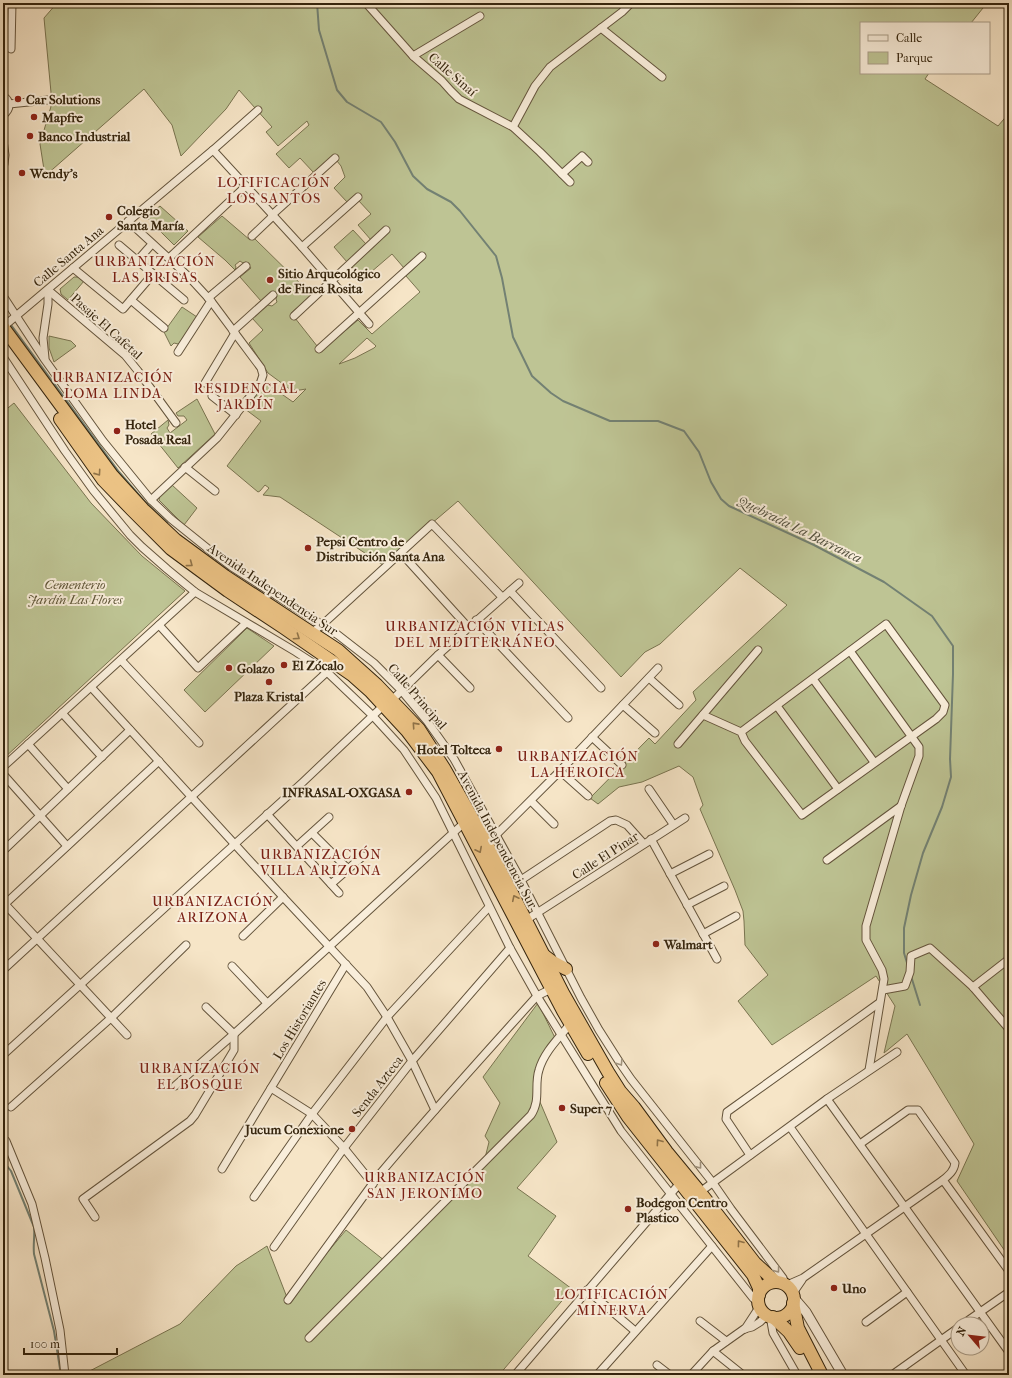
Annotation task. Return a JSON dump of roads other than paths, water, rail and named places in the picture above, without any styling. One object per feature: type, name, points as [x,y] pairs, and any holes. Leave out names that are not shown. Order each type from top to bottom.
[{"type":"highway","name":"Avenida Independencia Sur","points":[[3,327],[112,475],[142,508],[176,540],[229,572],[348,659],[388,703],[438,772],[570,1024],[618,1103],[753,1276],[759,1288],[765,1309],[794,1338],[814,1375]]},
{"type":"highway","name":"Avenida Independencia Sur","points":[[3,338],[103,480],[171,549],[222,587],[352,675],[419,730],[444,768],[487,844],[588,1038],[620,1091],[755,1263],[788,1291]]},
{"type":"highway","points":[[542,952],[553,962],[566,969]]},
{"type":"highway","points":[[766,1286],[788,1291],[790,1311],[782,1316],[765,1309],[766,1286]]},
{"type":"highway","points":[[788,1291],[798,1328],[822,1375]]},
{"type":"street","points":[[11,49],[12,3]]},
{"type":"street","name":"Calle Sinaí","points":[[366,3],[413,56],[442,80],[451,92],[459,99],[512,127],[570,182]]},
{"type":"street","points":[[512,127],[536,86],[550,66],[622,12],[631,3]]},
{"type":"street","points":[[413,56],[480,16]]},
{"type":"street","points":[[601,28],[662,77]]},
{"type":"street","points":[[3,96],[9,104],[7,111],[3,115]]},
{"type":"street","points":[[9,104],[48,100]]},
{"type":"street","name":"Calle Santa Ana","points":[[3,327],[213,150],[258,110]]},
{"type":"street","points":[[3,140],[5,156],[3,165]]},
{"type":"street","points":[[213,150],[302,247],[369,324]]},
{"type":"street","points":[[562,174],[582,156],[588,162]]},
{"type":"street","points":[[252,236],[335,158]]},
{"type":"street","points":[[169,258],[246,186]]},
{"type":"street","points":[[302,247],[358,197]]},
{"type":"street","points":[[128,221],[189,277],[234,332],[263,372],[263,380],[217,438],[151,500]]},
{"type":"street","points":[[294,316],[386,230]]},
{"type":"street","points":[[137,261],[152,244]]},
{"type":"street","points":[[119,245],[184,300]]},
{"type":"street","points":[[319,349],[360,314],[422,256]]},
{"type":"street","points":[[178,352],[209,300],[246,266]]},
{"type":"street","points":[[73,268],[123,309],[153,274]]},
{"type":"street","points":[[45,360],[43,338],[48,304],[48,290]]},
{"type":"street","name":"Pasaje El Cafetal","points":[[48,290],[125,355],[176,423]]},
{"type":"street","points":[[205,383],[234,332],[273,295]]},
{"type":"street","name":"Calle Principal","points":[[3,296],[45,360],[103,440],[151,500],[229,572],[322,625],[374,663],[401,690],[427,721],[454,759],[499,832],[521,880],[599,1030],[631,1080],[713,1183],[783,1278],[788,1291]]},
{"type":"street","points":[[131,300],[164,328]]},
{"type":"street","points":[[3,357],[65,451],[93,490],[130,535],[142,547],[195,592],[327,672],[372,715],[404,750],[436,798],[510,948],[537,996],[621,1131],[754,1298],[765,1309],[773,1333],[797,1375]]},
{"type":"street","points":[[212,396],[236,415]]},
{"type":"street","points":[[185,467],[215,491]]},
{"type":"street","points":[[312,632],[322,625],[432,524],[502,597]]},
{"type":"street","points":[[401,553],[468,627]]},
{"type":"street","points":[[3,1055],[267,814],[372,715],[388,703],[468,627],[519,583]]},
{"type":"street","points":[[510,591],[601,688]]},
{"type":"street","points":[[3,767],[195,592]]},
{"type":"street","points":[[476,620],[568,718]]},
{"type":"street","points":[[159,625],[198,668],[246,623]]},
{"type":"street","points":[[703,714],[741,732],[745,741],[800,814],[804,814],[874,762],[936,719],[943,712],[945,705],[886,624],[741,732]]},
{"type":"street","points":[[678,744],[758,650]]},
{"type":"street","points":[[850,651],[912,736],[919,748],[919,756],[901,806],[865,934],[866,940],[882,970],[884,979],[869,1070]]},
{"type":"street","points":[[438,655],[470,688]]},
{"type":"street","points":[[121,660],[198,743]]},
{"type":"street","points":[[487,844],[531,801],[658,668]]},
{"type":"street","points":[[3,970],[327,672]]},
{"type":"street","points":[[649,678],[679,705]]},
{"type":"street","points":[[813,679],[874,762]]},
{"type":"street","points":[[91,687],[283,897],[368,987],[412,1061],[435,1110]]},
{"type":"street","points":[[623,704],[655,733]]},
{"type":"street","points":[[777,706],[838,789]]},
{"type":"street","points":[[62,713],[102,757]]},
{"type":"street","points":[[3,851],[130,730]]},
{"type":"street","points":[[592,737],[622,765]]},
{"type":"street","points":[[28,744],[68,789]]},
{"type":"street","points":[[127,1035],[4,903],[159,761]]},
{"type":"street","points":[[560,770],[588,796]]},
{"type":"street","points":[[3,774],[67,846]]},
{"type":"street","points":[[649,789],[673,824]]},
{"type":"street","points":[[531,801],[554,824]]},
{"type":"street","points":[[827,860],[901,806]]},
{"type":"street","points":[[267,814],[340,893]]},
{"type":"street","points":[[297,846],[329,817]]},
{"type":"street","name":"Calle El Pinar","points":[[526,920],[673,824],[685,818]]},
{"type":"street","points":[[521,880],[610,821],[616,820],[627,826],[644,844]]},
{"type":"street","points":[[175,1086],[234,1034],[267,1002],[465,822]]},
{"type":"street","points":[[312,832],[348,869]]},
{"type":"street","points":[[651,839],[716,959]]},
{"type":"street","points":[[670,874],[708,854]]},
{"type":"street","points":[[331,884],[363,856]]},
{"type":"street","points":[[687,905],[724,886]]},
{"type":"street","points":[[243,936],[283,897]]},
{"type":"street","points":[[254,1197],[312,1114],[387,1017],[490,907]]},
{"type":"street","points":[[703,934],[736,916]]},
{"type":"street","points":[[11,1107],[111,1018],[186,945]]},
{"type":"street","name":"Senda Azteca","points":[[274,1247],[344,1148],[412,1061],[510,948]]},
{"type":"street","points":[[883,990],[905,986],[910,972],[911,956],[930,948],[973,987],[1009,1029]]},
{"type":"street","points":[[973,987],[1009,959]]},
{"type":"street","name":"Los Historiantes","points":[[222,1169],[346,964]]},
{"type":"street","points":[[232,966],[267,1002]]},
{"type":"street","points":[[288,1300],[373,1184],[435,1110],[537,996],[551,989]]},
{"type":"street","points":[[750,1155],[726,1119],[727,1112],[879,1003]]},
{"type":"street","points":[[95,1217],[83,1199],[190,1121],[234,1050],[234,1034],[206,1007]]},
{"type":"street","points":[[309,1338],[531,1115],[537,1102],[538,1070],[550,1047],[570,1024]]},
{"type":"street","points":[[700,1192],[827,1099],[897,1052]]},
{"type":"street","points":[[271,1088],[312,1114],[344,1148],[373,1184]]},
{"type":"street","points":[[827,1099],[1009,1352]]},
{"type":"street","points":[[606,1107],[618,1103]]},
{"type":"street","points":[[843,1375],[806,1312],[788,1291],[803,1278],[943,1180],[951,1174],[955,1168],[955,1163],[918,1110],[908,1110],[860,1144]]},
{"type":"street","points":[[790,1127],[966,1375]]},
{"type":"street","points":[[6,1141],[32,1204],[46,1258],[60,1330],[65,1375]]},
{"type":"street","points":[[943,1180],[1009,1271]]},
{"type":"street","points":[[515,1375],[680,1183]]},
{"type":"street","points":[[597,1375],[712,1246]]},
{"type":"street","points":[[587,1290],[635,1331]]},
{"type":"street","points":[[866,1322],[907,1292]]},
{"type":"street","points":[[973,1316],[1009,1292]]},
{"type":"street","points":[[691,1375],[713,1351],[744,1329],[765,1309]]},
{"type":"street","points":[[744,1329],[752,1327],[760,1322],[765,1309]]},
{"type":"street","points":[[700,1321],[726,1341]]},
{"type":"street","points":[[892,1375],[950,1334]]},
{"type":"street","points":[[713,1351],[743,1375]]},
{"type":"street","points":[[657,1365],[670,1375]]},
{"type":"waterway","name":"Quebrada La Barranca","points":[[317,3],[319,30],[337,90],[347,102],[381,122],[395,142],[413,176],[427,189],[451,202],[496,256],[502,278],[513,337],[532,376],[551,393],[563,401],[610,421],[658,421],[684,431],[699,452],[711,482],[721,499],[729,506],[814,545],[884,582],[932,616],[953,646],[950,759],[951,777],[942,807],[923,853],[911,895],[904,928],[904,953],[908,966]]},
{"type":"waterway","points":[[3,314],[119,472],[146,503],[167,523]]},
{"type":"waterway","name":"Quebrada La Barranca","points":[[911,976],[920,1005]]},
{"type":"waterway","points":[[3,1161],[11,1171],[34,1227],[34,1254],[54,1331],[61,1375]]},
{"type":"place","name":"Car Solutions","points":[[18,99]]},
{"type":"place","name":"Mapfre","points":[[34,117]]},
{"type":"place","name":"Banco Industrial","points":[[30,136]]},
{"type":"place","name":"Wendy's","points":[[22,173]]},
{"type":"place","name":"Colegio Santa María","points":[[109,217]]},
{"type":"place","name":"Sitio Arqueológico de Finca Rosita","points":[[270,280]]},
{"type":"place","name":"Hotel Posada Real","points":[[117,431]]},
{"type":"place","name":"Pepsi Centro de Distribución Santa Ana","points":[[308,548]]},
{"type":"place","name":"El Zócalo","points":[[284,665]]},
{"type":"place","name":"Golazo","points":[[229,668]]},
{"type":"place","name":"Plaza Kristal","points":[[269,682]]},
{"type":"place","name":"Hotel Tolteca","points":[[499,749]]},
{"type":"place","name":"INFRASAL-OXGASA","points":[[409,792]]},
{"type":"place","name":"Walmart","points":[[656,944]]},
{"type":"place","name":"Super 7","points":[[562,1108]]},
{"type":"place","name":"Jucum Conexione","points":[[352,1129]]},
{"type":"place","name":"Bodegon Centro Plastico","points":[[628,1209]]},
{"type":"place","name":"Uno","points":[[834,1288]]},
{"type":"district","name":"LOTIFICACIÓN LOS SANTOS","points":[[274,190]]},
{"type":"district","name":"URBANIZACIÓN LAS BRISAS","points":[[155,270]]},
{"type":"district","name":"URBANIZACIÓN LOMA LINDA","points":[[113,386]]},
{"type":"district","name":"RESIDENCIAL JARDÍN","points":[[246,396]]},
{"type":"district","name":"URBANIZACIÓN VILLAS DEL MEDITERRÁNEO","points":[[475,634]]},
{"type":"district","name":"URBANIZACIÓN LA HEROICA","points":[[578,764]]},
{"type":"district","name":"URBANIZACIÓN VILLA ARIZONA","points":[[321,862]]},
{"type":"district","name":"URBANIZACIÓN ARIZONA","points":[[213,910]]},
{"type":"district","name":"URBANIZACIÓN EL BOSQUE","points":[[200,1076]]},
{"type":"district","name":"URBANIZACIÓN SAN JERONIMO","points":[[425,1186]]},
{"type":"district","name":"LOTIFICACIÓN MINERVA","points":[[612,1302]]},
{"type":"park label","name":"Cementerio Jardín Las Flores","points":[[75,592]]}]
